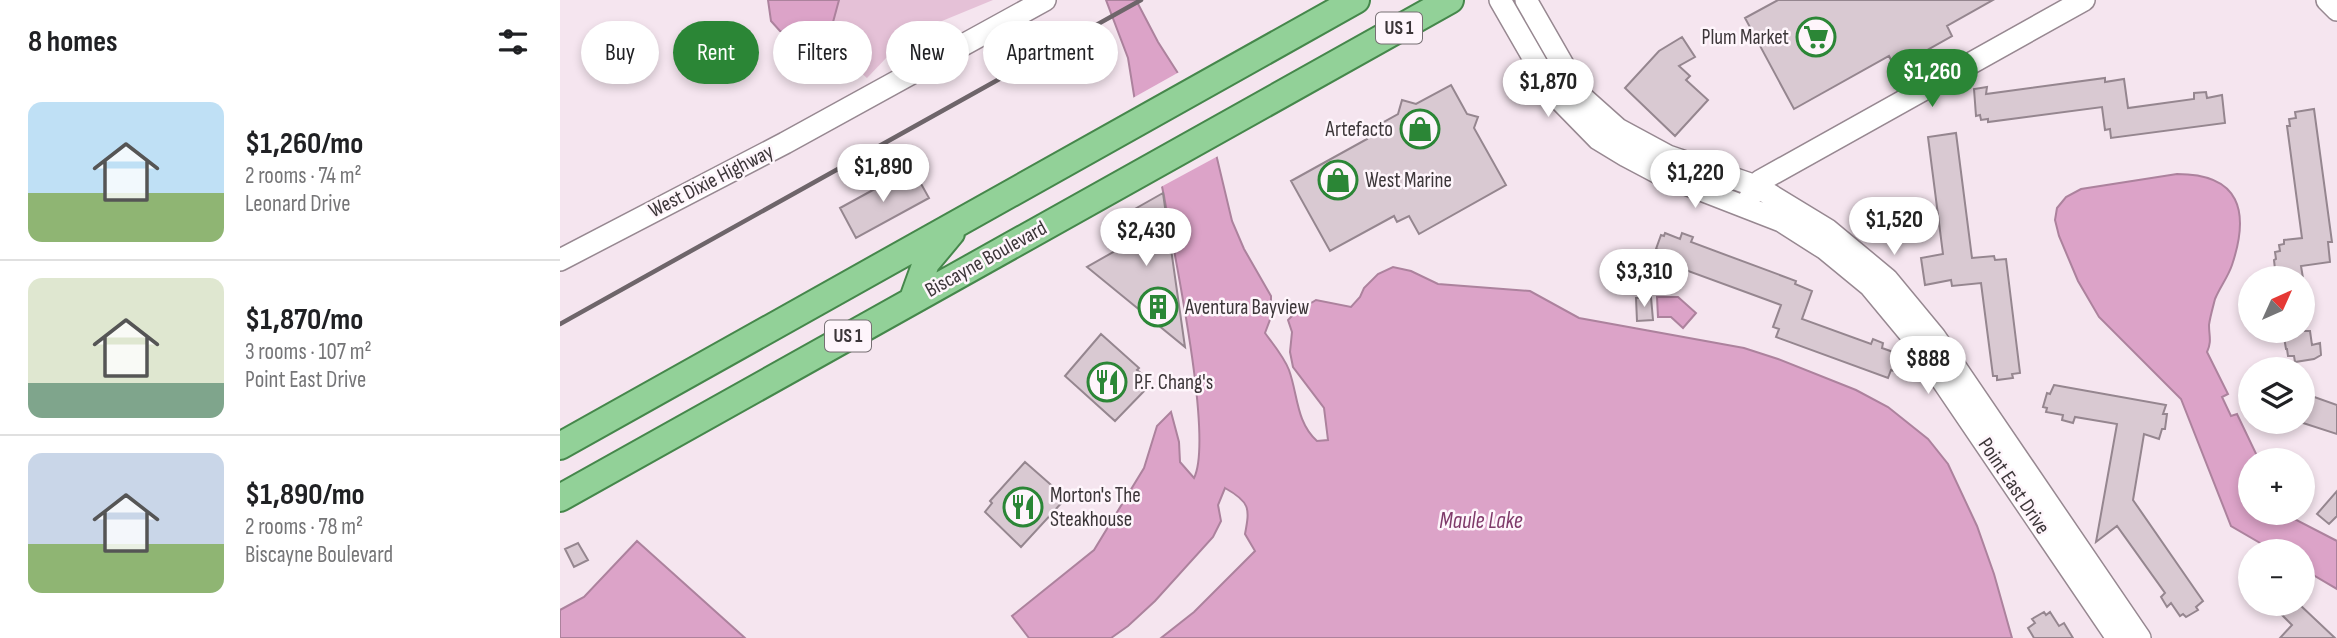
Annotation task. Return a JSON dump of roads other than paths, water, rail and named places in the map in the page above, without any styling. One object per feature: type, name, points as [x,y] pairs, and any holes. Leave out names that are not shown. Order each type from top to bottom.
[{"type":"main road","name":"US 1","points":[[560,446],[1356,0]]},
{"type":"main road","name":"Biscayne Boulevard","points":[[560,498],[1450,0]]},
{"type":"main road","points":[[914,299],[926,263],[964,219]]},
{"type":"street","name":"West Dixie Highway","points":[[560,260],[785,143],[1045,0]]},
{"type":"street","name":"Point East Drive","points":[[1500,0],[1554,94],[1598,139],[1660,174],[1781,221],[1825,249],[1870,286],[1921,348],[2117,638]]},
{"type":"street","name":"Point East Drive","points":[[1526,0],[1581,96],[1618,130],[1668,156],[1756,186],[1801,211],[1854,250],[1887,279],[1917,313],[2140,638]]},
{"type":"street","points":[[1746,206],[1756,186],[2084,0]]},
{"type":"street","points":[[2327,0],[2337,10]]},
{"type":"water","points":[[768,0],[839,0],[833,21],[773,21],[773,23]]},
{"type":"water","name":"Maule Lake","points":[[1106,0],[1136,0],[1211,133],[1232,221],[1244,249],[1271,296],[1271,317],[1265,333],[1287,365],[1301,417],[1317,441],[1328,440],[1324,408],[1293,367],[1290,352],[1292,332],[1288,320],[1316,300],[1351,307],[1378,274],[1393,267],[1411,271],[1438,284],[1530,291],[1579,318],[1744,348],[1856,390],[1888,407],[1928,439],[1948,464],[1977,526],[2012,638],[1161,638],[1194,612],[1255,551],[1245,534],[1248,518],[1246,506],[1239,497],[1225,488],[1218,505],[1221,521],[1213,537],[1155,601],[1128,626],[1111,638],[1029,638],[1012,616],[1094,550],[1144,468],[1157,426],[1171,412],[1179,442],[1180,462],[1194,478],[1199,457],[1196,385],[1164,196],[1157,163],[1138,120],[1128,58],[1118,32],[1118,21],[1114,21]]},
{"type":"water","points":[[2177,174],[2215,181],[2235,199],[2240,228],[2237,246],[2230,269],[2215,299],[2209,322],[2210,342],[2207,352],[2228,394],[2222,397],[2231,416],[2238,416],[2238,434],[2247,434],[2253,448],[2238,448],[2238,525],[2306,525],[2337,541],[2337,589],[2315,576],[2315,539],[2253,539],[2231,526],[2181,399],[2099,317],[2078,281],[2055,220],[2057,208],[2066,197],[2081,189]]},
{"type":"water","points":[[1657,297],[1678,297],[1696,313],[1683,328],[1671,317],[1658,317]]},
{"type":"water","points":[[637,541],[745,638],[560,638],[560,610],[584,597]]},
{"type":"railway","points":[[560,324],[1141,0]]},
{"type":"place","name":"Plum Market","points":[[1816,37]]},
{"type":"place","name":"Artefacto","points":[[1420,129]]},
{"type":"place","name":"West Marine","points":[[1338,180]]},
{"type":"place","name":"Aventura Bayview","points":[[1158,307]]},
{"type":"place","name":"P.F. Chang's","points":[[1107,382]]},
{"type":"place","name":"Morton's The Steakhouse","points":[[1023,507]]}]
